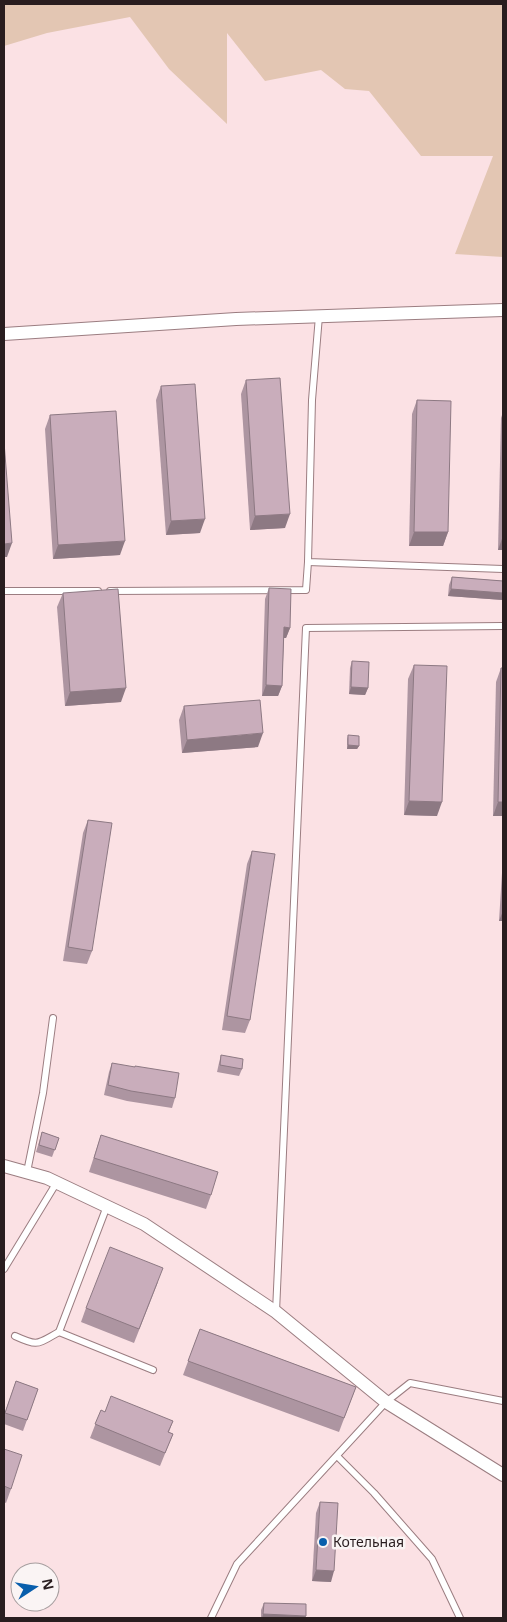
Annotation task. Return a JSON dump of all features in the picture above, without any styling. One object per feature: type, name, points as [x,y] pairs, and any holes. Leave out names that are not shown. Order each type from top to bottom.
[{"type":"street","points":[[4,334],[236,319],[503,310]]},
{"type":"street","points":[[4,1166],[57,1182],[144,1224],[276,1312],[386,1402],[503,1475]]},
{"type":"lane","points":[[4,591],[306,590],[312,400],[319,316]]},
{"type":"lane","points":[[308,562],[503,569]]},
{"type":"lane","points":[[276,1312],[306,628],[503,626]]},
{"type":"lane","points":[[27,1172],[43,1093],[53,1018]]},
{"type":"lane","points":[[4,1269],[57,1182]]},
{"type":"lane","points":[[15,1336],[31,1344],[38,1343],[58,1332],[107,1206]]},
{"type":"lane","points":[[58,1332],[153,1370]]},
{"type":"lane","points":[[211,1618],[237,1564],[386,1402],[410,1383],[503,1401]]},
{"type":"lane","points":[[337,1456],[374,1493],[432,1558],[460,1618]]},
{"type":"shaded area","points":[[4,4],[503,4],[503,257],[455,254],[493,156],[421,156],[369,91],[345,89],[321,70],[265,81],[227,33],[227,124],[169,69],[130,17],[47,33],[4,46]]},
{"type":"building","points":[[280,378],[290,514],[255,516],[246,380]]},
{"type":"building","points":[[195,384],[205,519],[171,521],[161,386]]},
{"type":"building","points":[[417,400],[451,401],[448,532],[414,532]]},
{"type":"building","points":[[116,411],[125,541],[58,545],[50,415]]},
{"type":"building","points":[[4,442],[12,543],[4,544]]},
{"type":"building","points":[[452,577],[503,581],[503,593],[451,589]]},
{"type":"building","points":[[269,588],[291,589],[290,628],[284,627],[282,686],[266,685]]},
{"type":"building","points":[[118,589],[126,688],[70,692],[63,593]]},
{"type":"building","points":[[352,661],[369,662],[368,688],[351,687]]},
{"type":"building","points":[[414,665],[447,666],[442,802],[409,801]]},
{"type":"building","points":[[501,668],[503,668],[503,802],[498,802]]},
{"type":"building","points":[[260,700],[263,733],[187,740],[184,706]]},
{"type":"building","points":[[348,735],[359,736],[359,746],[348,745]]},
{"type":"building","points":[[88,820],[112,823],[92,951],[68,947]]},
{"type":"building","points":[[252,851],[275,854],[250,1020],[227,1016]]},
{"type":"building","points":[[221,1055],[243,1059],[242,1069],[220,1065]]},
{"type":"building","points":[[112,1063],[179,1073],[175,1098],[131,1091],[108,1085]]},
{"type":"building","points":[[42,1132],[59,1138],[55,1150],[39,1145]]},
{"type":"building","points":[[101,1135],[218,1172],[211,1195],[94,1158]]},
{"type":"building","points":[[110,1247],[163,1268],[139,1329],[86,1308]]},
{"type":"building","points":[[200,1329],[356,1387],[344,1418],[188,1361]]},
{"type":"building","points":[[16,1381],[38,1389],[27,1420],[5,1413]]},
{"type":"building","points":[[111,1396],[173,1421],[168,1432],[173,1434],[165,1453],[95,1424],[101,1410],[105,1412]]},
{"type":"building","points":[[4,1449],[22,1455],[11,1489],[4,1486]]},
{"type":"building","name":"Котельная","points":[[320,1502],[338,1503],[334,1571],[316,1570]]},
{"type":"building","points":[[264,1603],[306,1604],[306,1616],[263,1614]]},
{"type":"place","name":"Котельная","points":[[323,1542]]}]
